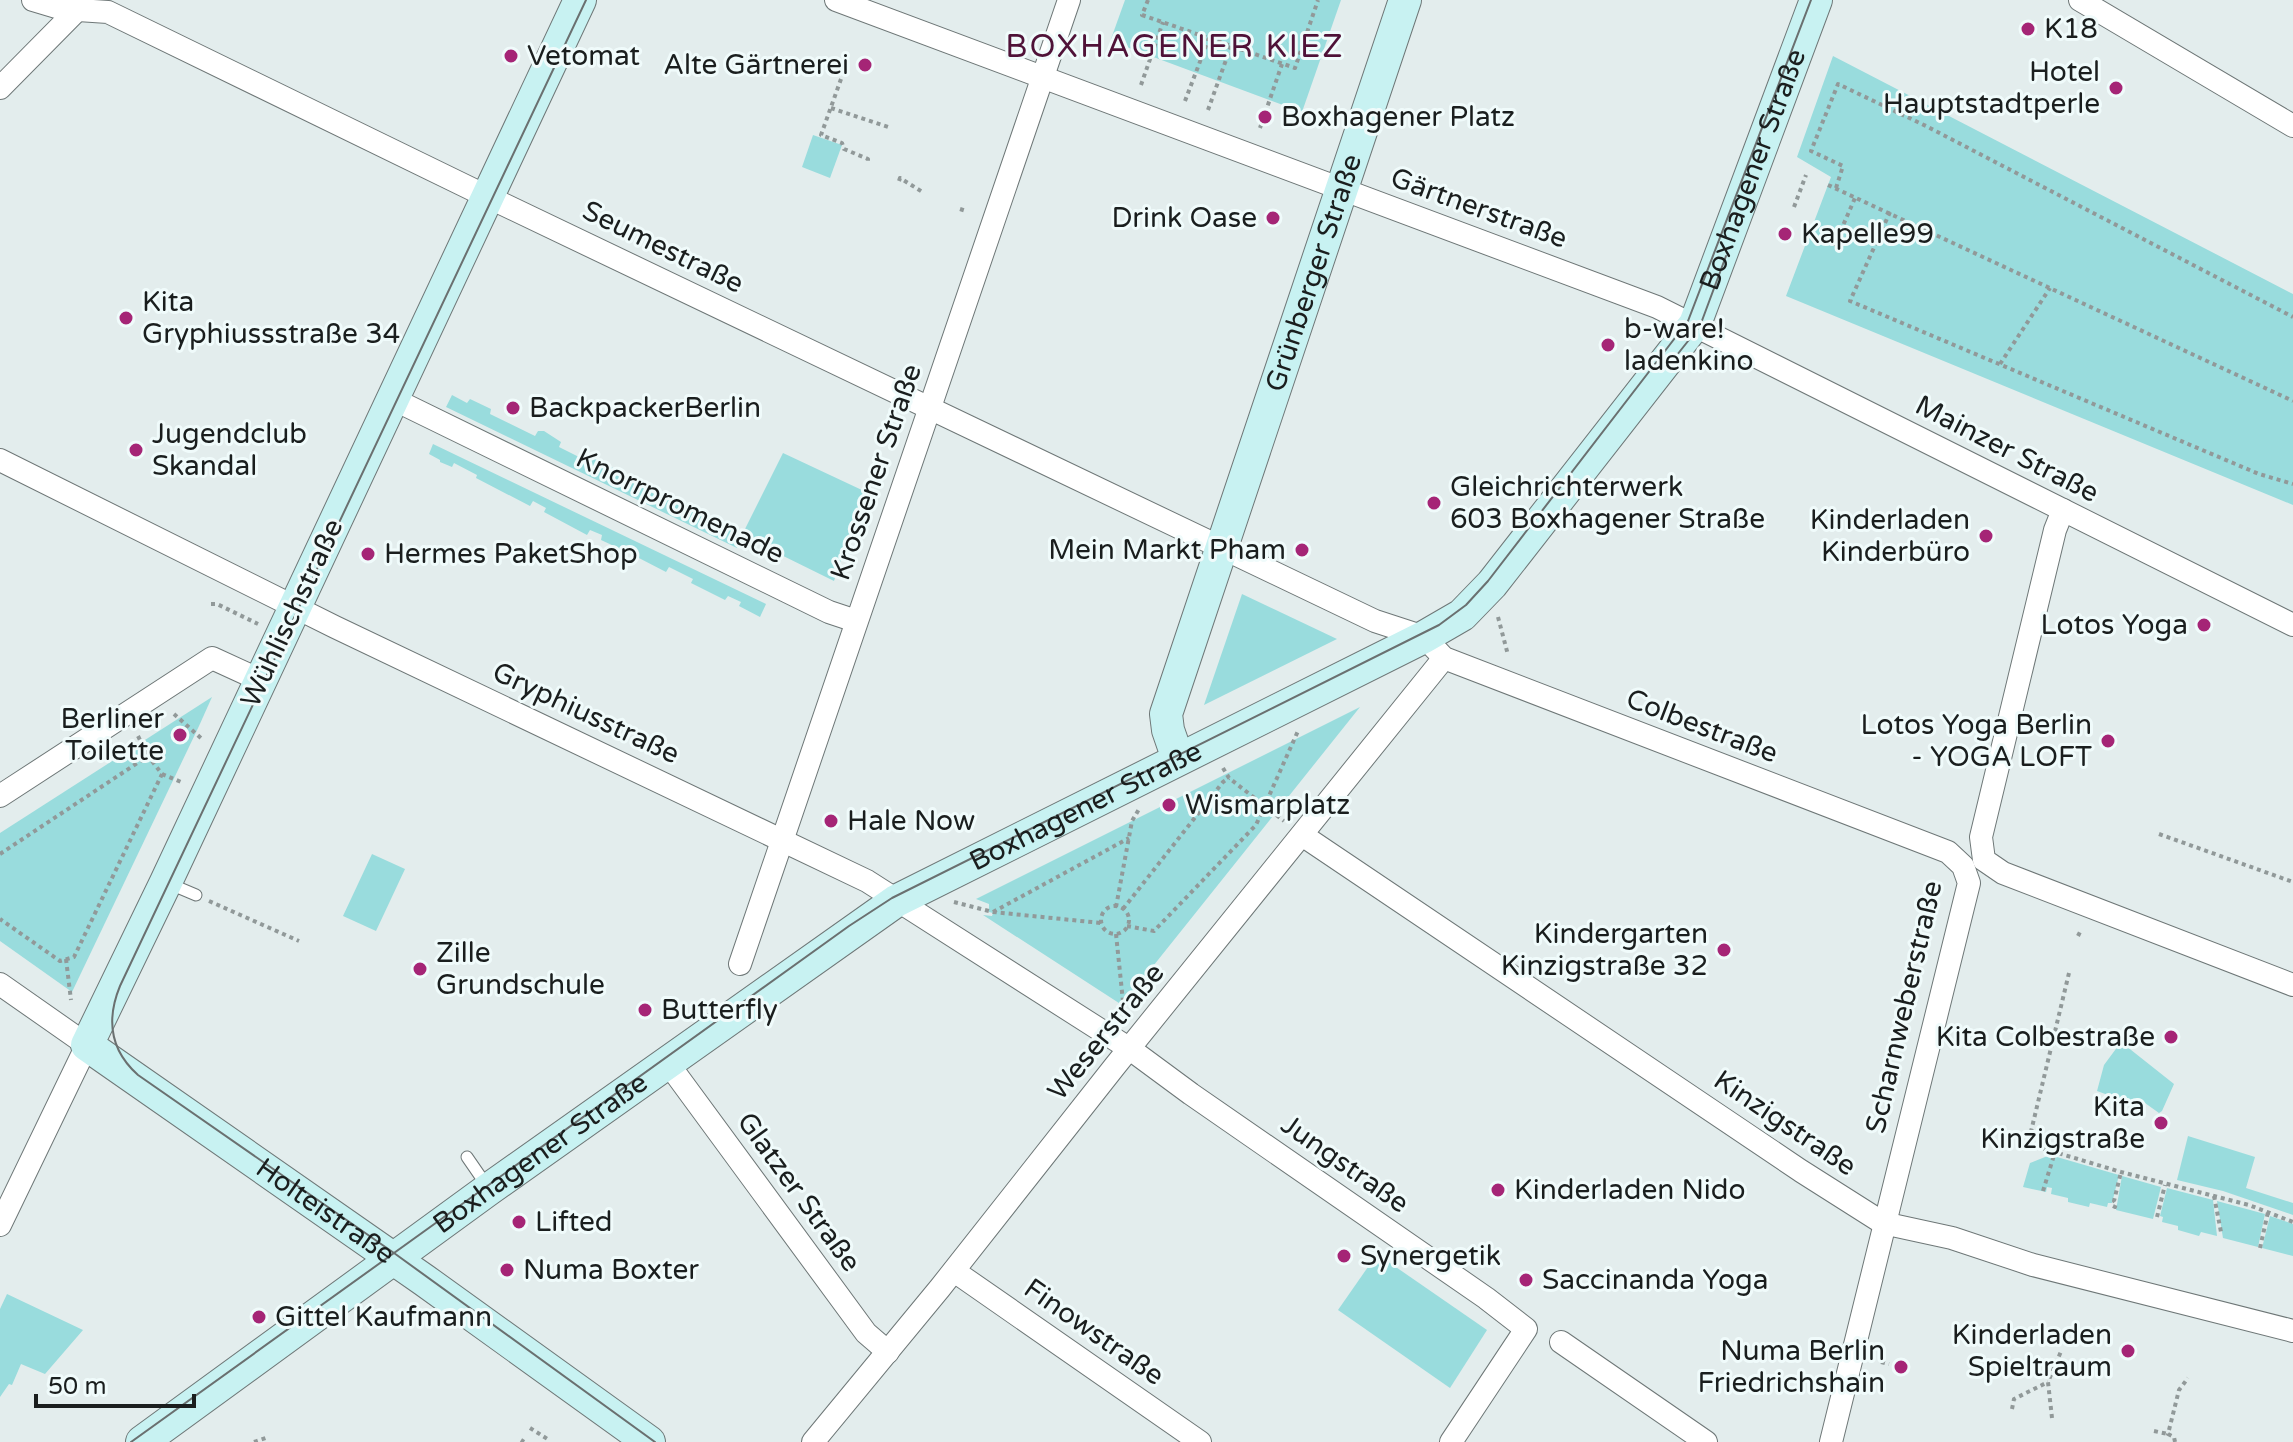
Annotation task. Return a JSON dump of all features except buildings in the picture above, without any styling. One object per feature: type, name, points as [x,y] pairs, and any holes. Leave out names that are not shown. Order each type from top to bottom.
[{"type":"street","name":"Seumestraße","points":[[33,0],[63,9],[82,4],[108,12],[1221,547]]},
{"type":"street","name":"Wühlischstraße","points":[[0,1225],[166,882],[580,0]]},
{"type":"street","name":"Gärtnerstraße","points":[[836,0],[1643,301],[1695,324]]},
{"type":"street","name":"Krossener Straße","points":[[740,964],[1069,0]]},
{"type":"street","name":"Grünberger Straße","points":[[1221,547],[1405,0]]},
{"type":"street","name":"Boxhagener Straße","points":[[142,1442],[489,1189],[896,901],[1178,759],[1434,648],[1492,584],[1695,324],[1816,0]]},
{"type":"street","points":[[2080,0],[2293,126]]},
{"type":"street","points":[[0,88],[82,4]]},
{"type":"street","name":"Mainzer Straße","points":[[1695,324],[2293,625]]},
{"type":"street","name":"Knorrpromenade","points":[[393,399],[815,605],[856,621]]},
{"type":"street","name":"Gryphiusstraße","points":[[0,460],[294,606],[867,881],[1130,1049]]},
{"type":"street","name":"Scharnweberstraße","points":[[1831,1442],[2055,530],[2063,510]]},
{"type":"street","points":[[1178,759],[1166,714],[1221,547],[1434,648]]},
{"type":"street","name":"Weserstraße","points":[[813,1442],[954,1271],[1302,835],[1434,648]]},
{"type":"street","name":"Colbestraße","points":[[1434,648],[1973,863],[2293,985]]},
{"type":"street","points":[[0,796],[212,658],[260,680]]},
{"type":"street","name":"Kinzigstraße","points":[[1302,835],[1883,1223],[1952,1238],[2033,1265],[2293,1331]]},
{"type":"street","name":"Holteistraße","points":[[0,984],[393,1258],[649,1442]]},
{"type":"street","name":"Jungstraße","points":[[1130,1049],[1526,1329],[1451,1442]]},
{"type":"street","name":"Glatzer Straße","points":[[667,1062],[866,1333],[888,1352]]},
{"type":"street","name":"Finowstraße","points":[[954,1271],[1200,1442]]},
{"type":"street","points":[[1561,1342],[1706,1442]]},
{"type":"lane","points":[[166,882],[196,895]]},
{"type":"lane","points":[[467,1157],[489,1189]]},
{"type":"path","points":[[1148,0],[1142,15],[1295,68],[1318,0]]},
{"type":"path","points":[[1141,85],[1163,22]]},
{"type":"path","points":[[1185,101],[1209,38]]},
{"type":"path","points":[[1208,110],[1231,46]]},
{"type":"path","points":[[1260,128],[1282,64]]},
{"type":"path","points":[[841,79],[821,135],[842,143],[844,149],[868,159],[868,162]]},
{"type":"path","points":[[1836,188],[1843,166],[1811,151],[1838,84],[1926,126],[2293,317]]},
{"type":"path","points":[[831,108],[888,127]]},
{"type":"path","points":[[1794,207],[1806,175]]},
{"type":"path","points":[[899,181],[900,178],[924,193]]},
{"type":"path","points":[[1828,185],[2293,401]]},
{"type":"path","points":[[1834,246],[1855,198]]},
{"type":"path","points":[[1890,212],[1850,301],[2259,474],[2293,484]]},
{"type":"path","points":[[2000,364],[2050,288]]},
{"type":"path","points":[[211,604],[258,624]]},
{"type":"path","points":[[1498,617],[1508,655]]},
{"type":"path","points":[[174,714],[202,739]]},
{"type":"path","points":[[1116,934],[1127,926],[1154,931],[1256,825],[1298,731]]},
{"type":"path","points":[[138,736],[162,774],[181,782]]},
{"type":"path","points":[[0,854],[148,756]]},
{"type":"path","points":[[1223,768],[1229,778],[1275,814]]},
{"type":"path","points":[[0,919],[60,961],[74,957],[162,774]]},
{"type":"path","points":[[1123,909],[1229,778]]},
{"type":"path","points":[[1116,907],[1132,821],[1139,809]]},
{"type":"path","points":[[2159,834],[2293,882]]},
{"type":"path","points":[[993,912],[1129,838]]},
{"type":"path","points":[[196,895],[299,941]]},
{"type":"path","points":[[954,902],[993,912],[1101,923],[1107,931],[1116,934]]},
{"type":"path","points":[[1101,923],[1105,911],[1116,907],[1123,909],[1128,917],[1127,926]]},
{"type":"path","points":[[1116,934],[1124,1011]]},
{"type":"path","points":[[66,959],[71,1000]]},
{"type":"path","points":[[2069,973],[2028,1144],[2214,1196],[2293,1222]]},
{"type":"path","points":[[2043,1191],[2056,1151]]},
{"type":"path","points":[[2113,1206],[2121,1172]]},
{"type":"path","points":[[2157,1217],[2165,1184]]},
{"type":"path","points":[[2214,1196],[2221,1232]]},
{"type":"path","points":[[2260,1248],[2268,1212]]},
{"type":"path","points":[[2052,1418],[2048,1382],[2062,1349]]},
{"type":"path","points":[[1881,1362],[1889,1364]]},
{"type":"path","points":[[2168,1434],[2179,1390],[2188,1378]]},
{"type":"path","points":[[2012,1409],[2014,1399],[2048,1382]]},
{"type":"path","points":[[530,1428],[549,1440]]},
{"type":"path","points":[[2154,1431],[2174,1437],[2175,1442]]},
{"type":"path","points":[[254,1442],[266,1438]]},
{"type":"shaded area","points":[[1125,0],[1341,0],[1302,112],[1113,42],[1111,39]]},
{"type":"shaded area","points":[[1833,56],[2293,294],[2293,505],[1786,296],[1831,177],[1797,157]]},
{"type":"shaded area","points":[[813,135],[842,145],[830,178],[802,167]]},
{"type":"shaded area","points":[[452,395],[467,403],[470,399],[491,409],[490,414],[535,436],[538,431],[544,431],[561,442],[559,447],[585,460],[587,455],[617,470],[616,475],[629,481],[631,477],[652,487],[650,492],[664,498],[666,494],[698,509],[696,514],[720,525],[723,521],[744,531],[783,453],[864,491],[834,581],[743,536],[737,548],[446,407]]},
{"type":"shaded area","points":[[433,444],[766,604],[760,617],[739,606],[741,602],[728,596],[725,600],[691,583],[693,579],[669,567],[666,572],[635,556],[636,552],[625,546],[619,555],[611,551],[614,546],[601,540],[602,535],[590,530],[587,535],[544,512],[546,508],[533,501],[530,506],[454,463],[452,467],[440,462],[429,454]]},
{"type":"shaded area","name":"Wismarplatz","points":[[1242,594],[1337,639],[1204,705]]},
{"type":"shaded area","points":[[212,697],[72,992],[0,941],[0,833]]},
{"type":"shaded area","points":[[1360,707],[1122,1005],[983,915],[992,916],[993,913],[989,912],[989,904],[976,899]]},
{"type":"shaded area","points":[[372,854],[405,869],[376,931],[343,916]]},
{"type":"shaded area","points":[[2121,1042],[2174,1084],[2159,1113],[2138,1098],[2130,1103],[2097,1091],[2104,1065]]},
{"type":"shaded area","points":[[2188,1136],[2255,1157],[2246,1188],[2293,1203],[2293,1215],[2223,1191],[2177,1180]]},
{"type":"shaded area","points":[[2050,1155],[2119,1175],[2112,1203],[2108,1203],[2107,1207],[2090,1203],[2089,1207],[2051,1194],[2052,1188],[2047,1187],[2046,1192],[2023,1187],[2030,1163]]},
{"type":"shaded area","points":[[2122,1176],[2161,1187],[2153,1219],[2116,1210]]},
{"type":"shaded area","points":[[2167,1188],[2213,1200],[2217,1236],[2201,1232],[2199,1236],[2162,1222],[2163,1217],[2160,1216]]},
{"type":"shaded area","points":[[2217,1201],[2265,1214],[2258,1247],[2223,1238]]},
{"type":"shaded area","points":[[2270,1216],[2293,1224],[2293,1256],[2262,1248]]},
{"type":"shaded area","points":[[1377,1254],[1487,1330],[1450,1388],[1338,1310]]},
{"type":"shaded area","points":[[7,1294],[83,1330],[45,1374],[21,1364],[12,1385],[9,1384],[0,1397],[0,1309]]},
{"type":"tram line","points":[[586,0],[120,986],[112,1023],[116,1045],[138,1075],[394,1253],[655,1442]]},
{"type":"tram line","points":[[131,1442],[892,898],[1439,625],[1466,605],[1488,581],[1688,321],[1811,0]]},
{"type":"tram line","points":[[1669,365],[1700,326],[1726,256]]},
{"type":"place","name":"K18","points":[[2028,29]]},
{"type":"place","name":"Vetomat","points":[[511,56]]},
{"type":"place","name":"Alte Gärtnerei","points":[[865,65]]},
{"type":"place","name":"Hotel Hauptstadtperle","points":[[2116,88]]},
{"type":"place","name":"Boxhagener Platz","points":[[1265,117]]},
{"type":"place","name":"Drink Oase","points":[[1273,218]]},
{"type":"place","name":"Kapelle99","points":[[1785,234]]},
{"type":"place","name":"Kita Gryphiussstraße 34","points":[[126,318]]},
{"type":"place","name":"b-ware! ladenkino","points":[[1608,345]]},
{"type":"place","name":"BackpackerBerlin","points":[[513,408]]},
{"type":"place","name":"Jugendclub Skandal","points":[[136,450]]},
{"type":"place","name":"Gleichrichterwerk 603 Boxhagener Straße","points":[[1434,503]]},
{"type":"place","name":"Kinderladen Kinderbüro","points":[[1986,536]]},
{"type":"place","name":"Mein Markt Pham","points":[[1302,550]]},
{"type":"place","name":"Hermes PaketShop","points":[[368,554]]},
{"type":"place","name":"Lotos Yoga","points":[[2204,625]]},
{"type":"place","name":"Berliner Toilette","points":[[180,735]]},
{"type":"place","name":"Lotos Yoga Berlin - YOGA LOFT","points":[[2108,741]]},
{"type":"place","name":"Wismarplatz","points":[[1169,805]]},
{"type":"place","name":"Hale Now","points":[[831,821]]},
{"type":"place","name":"Kindergarten Kinzigstraße 32","points":[[1724,950]]},
{"type":"place","name":"Zille Grundschule","points":[[420,969]]},
{"type":"place","name":"Butterfly","points":[[645,1010]]},
{"type":"place","name":"Kita Colbestraße","points":[[2171,1037]]},
{"type":"place","name":"Kita Kinzigstraße","points":[[2161,1123]]},
{"type":"place","name":"Kinderladen Nido","points":[[1498,1190]]},
{"type":"place","name":"Lifted","points":[[519,1222]]},
{"type":"place","name":"Synergetik","points":[[1344,1256]]},
{"type":"place","name":"Numa Boxter","points":[[507,1270]]},
{"type":"place","name":"Saccinanda Yoga","points":[[1526,1280]]},
{"type":"place","name":"Gittel Kaufmann","points":[[259,1317]]},
{"type":"place","name":"Kinderladen Spieltraum","points":[[2128,1351]]},
{"type":"place","name":"Numa Berlin Friedrichshain","points":[[1901,1367]]},
{"type":"district","name":"BOXHAGENER KIEZ","points":[[1175,47]]}]
